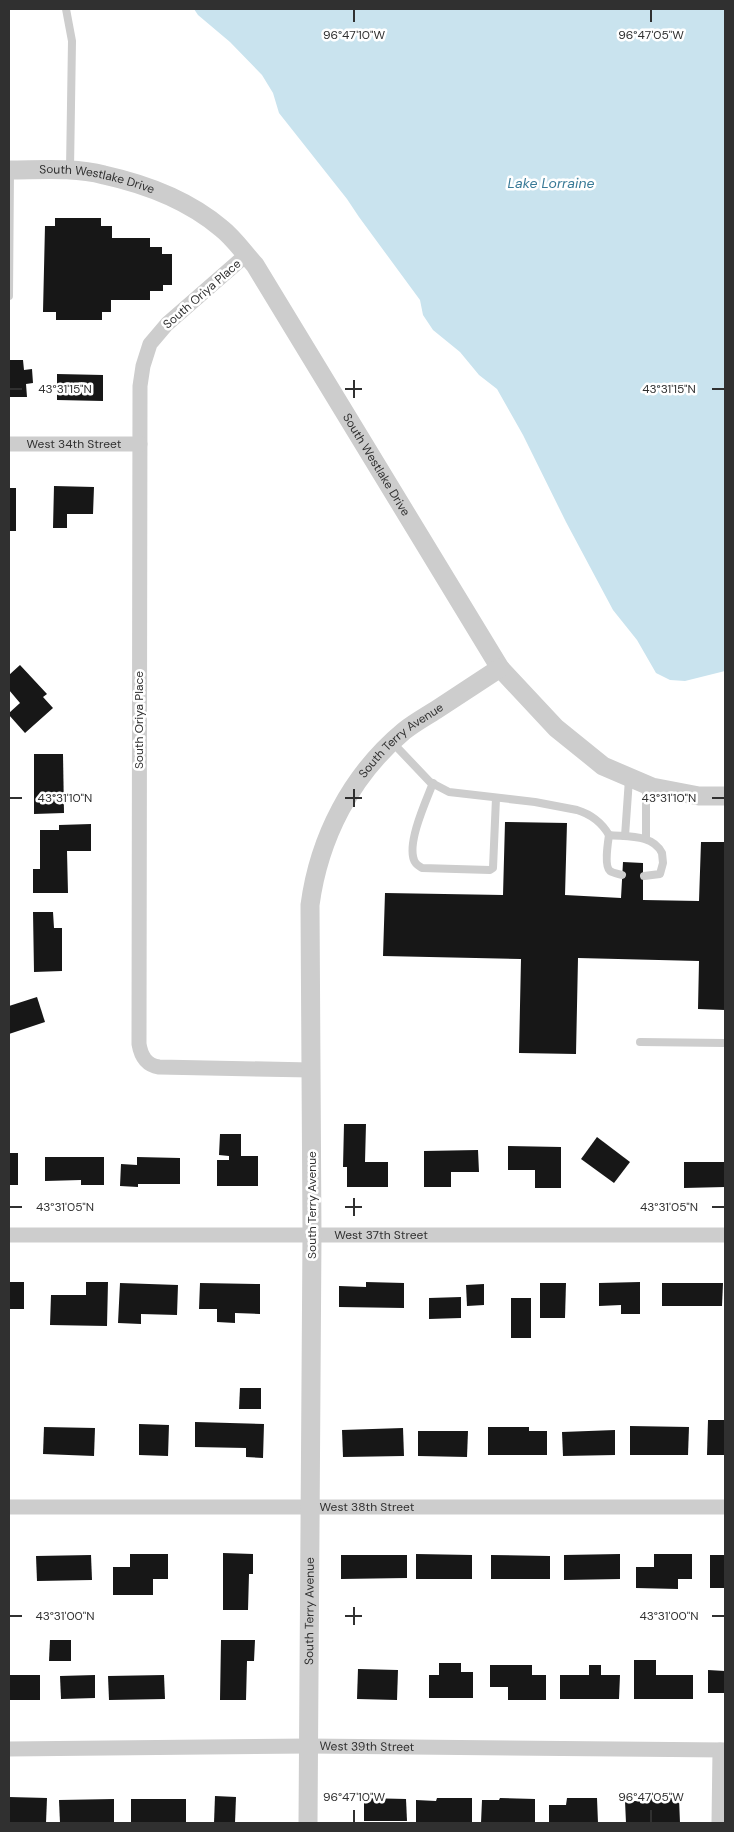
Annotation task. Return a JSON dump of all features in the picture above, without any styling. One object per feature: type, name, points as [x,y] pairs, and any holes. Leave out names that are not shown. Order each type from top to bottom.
[{"type":"street","name":"South Westlake Drive","points":[[9,170],[70,171],[103,174],[168,196],[190,206],[222,228],[255,265],[500,668],[556,728],[603,766],[638,780],[699,796],[725,796]]},
{"type":"street","name":"South Oriya Place","points":[[246,255],[166,324],[150,344],[143,366],[140,386],[138,1033],[140,1051],[152,1066],[311,1070]]},
{"type":"street","name":"West 34th Street","points":[[9,444],[140,444]]},
{"type":"street","name":"South Terry Avenue","points":[[308,1823],[312,1234],[310,905],[313,880],[330,829],[342,804],[373,760],[405,730],[500,668]]},
{"type":"street","name":"West 37th Street","points":[[9,1235],[725,1235]]},
{"type":"street","name":"West 38th Street","points":[[9,1507],[725,1507]]},
{"type":"street","name":"West 39th Street","points":[[9,1749],[309,1746],[723,1750]]},
{"type":"street","points":[[719,1823],[723,1750]]},
{"type":"lane","points":[[66,9],[72,41],[70,171]]},
{"type":"lane","points":[[9,170],[9,296]]},
{"type":"lane","points":[[392,742],[433,783],[449,792],[535,802],[583,812],[597,820],[608,835],[608,866],[611,871],[622,875]]},
{"type":"lane","points":[[625,836],[638,780]]},
{"type":"lane","points":[[638,780],[646,839]]},
{"type":"lane","points":[[433,783],[420,814],[414,841],[413,860],[416,865],[422,868],[490,870],[493,868],[496,798]]},
{"type":"lane","points":[[608,835],[646,839],[654,842],[660,848],[663,864],[660,874],[644,876]]},
{"type":"lane","points":[[640,1042],[725,1043]]},
{"type":"water","name":"Lake Lorraine","points":[[194,9],[725,9],[725,671],[685,681],[670,680],[656,673],[637,640],[613,610],[566,522],[523,435],[497,389],[479,375],[460,352],[433,330],[423,315],[420,300],[347,199],[279,113],[273,93],[262,75],[230,42],[198,15]]},
{"type":"building","points":[[55,218],[101,218],[101,226],[112,226],[112,238],[150,238],[150,247],[162,247],[162,254],[172,254],[172,285],[163,285],[163,291],[150,291],[150,300],[111,300],[111,312],[102,312],[102,320],[56,320],[56,312],[43,312],[45,226],[55,226]]},
{"type":"building","points":[[9,360],[23,360],[24,370],[32,369],[33,383],[26,384],[27,397],[9,397]]},
{"type":"building","points":[[57,374],[103,375],[103,401],[57,400]]},
{"type":"building","points":[[54,486],[94,487],[93,514],[67,514],[67,528],[53,528]]},
{"type":"building","points":[[9,488],[16,488],[16,531],[9,531]]},
{"type":"building","points":[[20,665],[47,694],[43,697],[53,708],[25,733],[9,715],[20,703],[9,690],[9,675]]},
{"type":"building","points":[[34,754],[63,754],[64,813],[34,814]]},
{"type":"building","points":[[505,822],[567,823],[565,895],[621,898],[623,862],[643,863],[643,900],[699,901],[701,842],[725,842],[725,1010],[698,1009],[699,961],[578,958],[576,1054],[519,1053],[521,959],[383,956],[385,893],[503,895]]},
{"type":"building","points":[[91,824],[91,851],[67,851],[68,893],[33,893],[33,869],[40,869],[40,830],[59,830],[59,825]]},
{"type":"building","points":[[33,912],[53,912],[54,928],[62,928],[62,971],[34,972]]},
{"type":"building","points":[[37,997],[45,1022],[9,1034],[9,1006]]},
{"type":"building","points":[[344,1124],[366,1124],[365,1162],[388,1162],[388,1187],[347,1187],[347,1167],[343,1167]]},
{"type":"building","points":[[220,1134],[241,1134],[241,1156],[258,1156],[258,1186],[217,1186],[217,1160],[229,1160],[229,1156],[219,1155]]},
{"type":"building","points":[[597,1137],[630,1162],[614,1183],[581,1159]]},
{"type":"building","points":[[508,1146],[561,1147],[561,1188],[535,1188],[535,1170],[508,1170]]},
{"type":"building","points":[[478,1150],[479,1172],[451,1172],[451,1187],[424,1187],[424,1151]]},
{"type":"building","points":[[9,1153],[18,1153],[18,1185],[9,1185]]},
{"type":"building","points":[[45,1157],[104,1157],[104,1185],[81,1185],[81,1180],[45,1181]]},
{"type":"building","points":[[137,1157],[180,1158],[180,1184],[138,1184],[138,1187],[120,1186],[121,1164],[137,1165]]},
{"type":"building","points":[[684,1162],[725,1162],[725,1187],[684,1188]]},
{"type":"building","points":[[9,1282],[24,1282],[24,1309],[9,1309]]},
{"type":"building","points":[[86,1282],[108,1282],[107,1326],[50,1325],[51,1295],[86,1295]]},
{"type":"building","points":[[366,1282],[404,1283],[404,1308],[339,1307],[339,1286],[366,1287]]},
{"type":"building","points":[[640,1282],[640,1314],[621,1314],[621,1305],[599,1306],[599,1283]]},
{"type":"building","points":[[120,1283],[178,1285],[177,1315],[141,1314],[141,1324],[118,1323]]},
{"type":"building","points":[[200,1283],[260,1284],[260,1314],[235,1313],[235,1323],[217,1322],[217,1309],[199,1309]]},
{"type":"building","points":[[540,1283],[566,1283],[565,1318],[540,1318]]},
{"type":"building","points":[[662,1283],[723,1283],[722,1306],[662,1306]]},
{"type":"building","points":[[484,1284],[484,1305],[467,1306],[466,1285]]},
{"type":"building","points":[[461,1297],[461,1318],[429,1319],[429,1298]]},
{"type":"building","points":[[511,1298],[531,1298],[531,1338],[511,1338]]},
{"type":"building","points":[[240,1388],[261,1388],[261,1409],[239,1409]]},
{"type":"building","points":[[708,1420],[725,1420],[725,1455],[707,1455]]},
{"type":"building","points":[[195,1422],[264,1424],[263,1458],[246,1457],[246,1448],[195,1447]]},
{"type":"building","points":[[139,1424],[169,1425],[168,1456],[139,1455]]},
{"type":"building","points":[[630,1426],[689,1427],[688,1455],[630,1455]]},
{"type":"building","points":[[44,1427],[95,1428],[94,1456],[43,1454]]},
{"type":"building","points":[[488,1427],[529,1427],[529,1431],[547,1431],[547,1455],[488,1455]]},
{"type":"building","points":[[403,1428],[404,1456],[343,1457],[342,1430]]},
{"type":"building","points":[[615,1430],[615,1455],[563,1456],[562,1432]]},
{"type":"building","points":[[418,1431],[468,1431],[467,1457],[418,1456]]},
{"type":"building","points":[[223,1553],[253,1554],[253,1574],[249,1574],[248,1610],[223,1610]]},
{"type":"building","points":[[130,1554],[168,1554],[168,1579],[153,1579],[153,1595],[113,1595],[113,1567],[130,1567]]},
{"type":"building","points":[[416,1554],[472,1555],[472,1579],[416,1579]]},
{"type":"building","points":[[620,1554],[620,1579],[564,1580],[564,1555]]},
{"type":"building","points":[[654,1554],[692,1554],[692,1579],[678,1579],[678,1589],[636,1588],[636,1567],[654,1567]]},
{"type":"building","points":[[91,1555],[92,1580],[37,1581],[36,1556]]},
{"type":"building","points":[[341,1555],[407,1555],[407,1578],[341,1579]]},
{"type":"building","points":[[491,1555],[550,1556],[550,1579],[491,1579]]},
{"type":"building","points":[[710,1555],[725,1555],[725,1588],[710,1588]]},
{"type":"building","points":[[50,1640],[71,1640],[71,1661],[49,1661]]},
{"type":"building","points":[[221,1640],[255,1640],[254,1661],[247,1661],[246,1700],[220,1700]]},
{"type":"building","points":[[634,1660],[656,1660],[656,1675],[693,1675],[693,1699],[634,1699]]},
{"type":"building","points":[[439,1663],[461,1663],[461,1672],[473,1672],[473,1698],[429,1698],[429,1675],[439,1675]]},
{"type":"building","points":[[490,1665],[532,1665],[532,1675],[546,1675],[546,1700],[508,1700],[508,1687],[490,1687]]},
{"type":"building","points":[[589,1665],[601,1665],[601,1675],[620,1675],[619,1699],[560,1699],[560,1675],[589,1675]]},
{"type":"building","points":[[358,1669],[398,1670],[397,1700],[357,1699]]},
{"type":"building","points":[[708,1670],[725,1671],[725,1693],[708,1693]]},
{"type":"building","points":[[9,1675],[40,1675],[40,1700],[9,1700]]},
{"type":"building","points":[[95,1675],[95,1698],[61,1699],[60,1676]]},
{"type":"building","points":[[164,1675],[165,1699],[109,1700],[108,1676]]},
{"type":"building","points":[[215,1796],[236,1797],[235,1823],[214,1823]]},
{"type":"building","points":[[9,1797],[47,1798],[46,1823],[9,1822]]},
{"type":"building","points":[[364,1798],[406,1799],[407,1821],[364,1821]]},
{"type":"building","points":[[437,1798],[472,1798],[472,1823],[416,1823],[416,1800],[436,1801]]},
{"type":"building","points":[[500,1798],[535,1799],[535,1823],[481,1823],[482,1800],[499,1800]]},
{"type":"building","points":[[567,1798],[597,1798],[598,1823],[549,1823],[549,1805],[566,1805]]},
{"type":"building","points":[[644,1798],[679,1798],[680,1823],[626,1823],[625,1801],[644,1801]]},
{"type":"building","points":[[114,1799],[114,1823],[60,1823],[59,1800]]},
{"type":"building","points":[[131,1799],[186,1799],[186,1822],[131,1822]]}]
